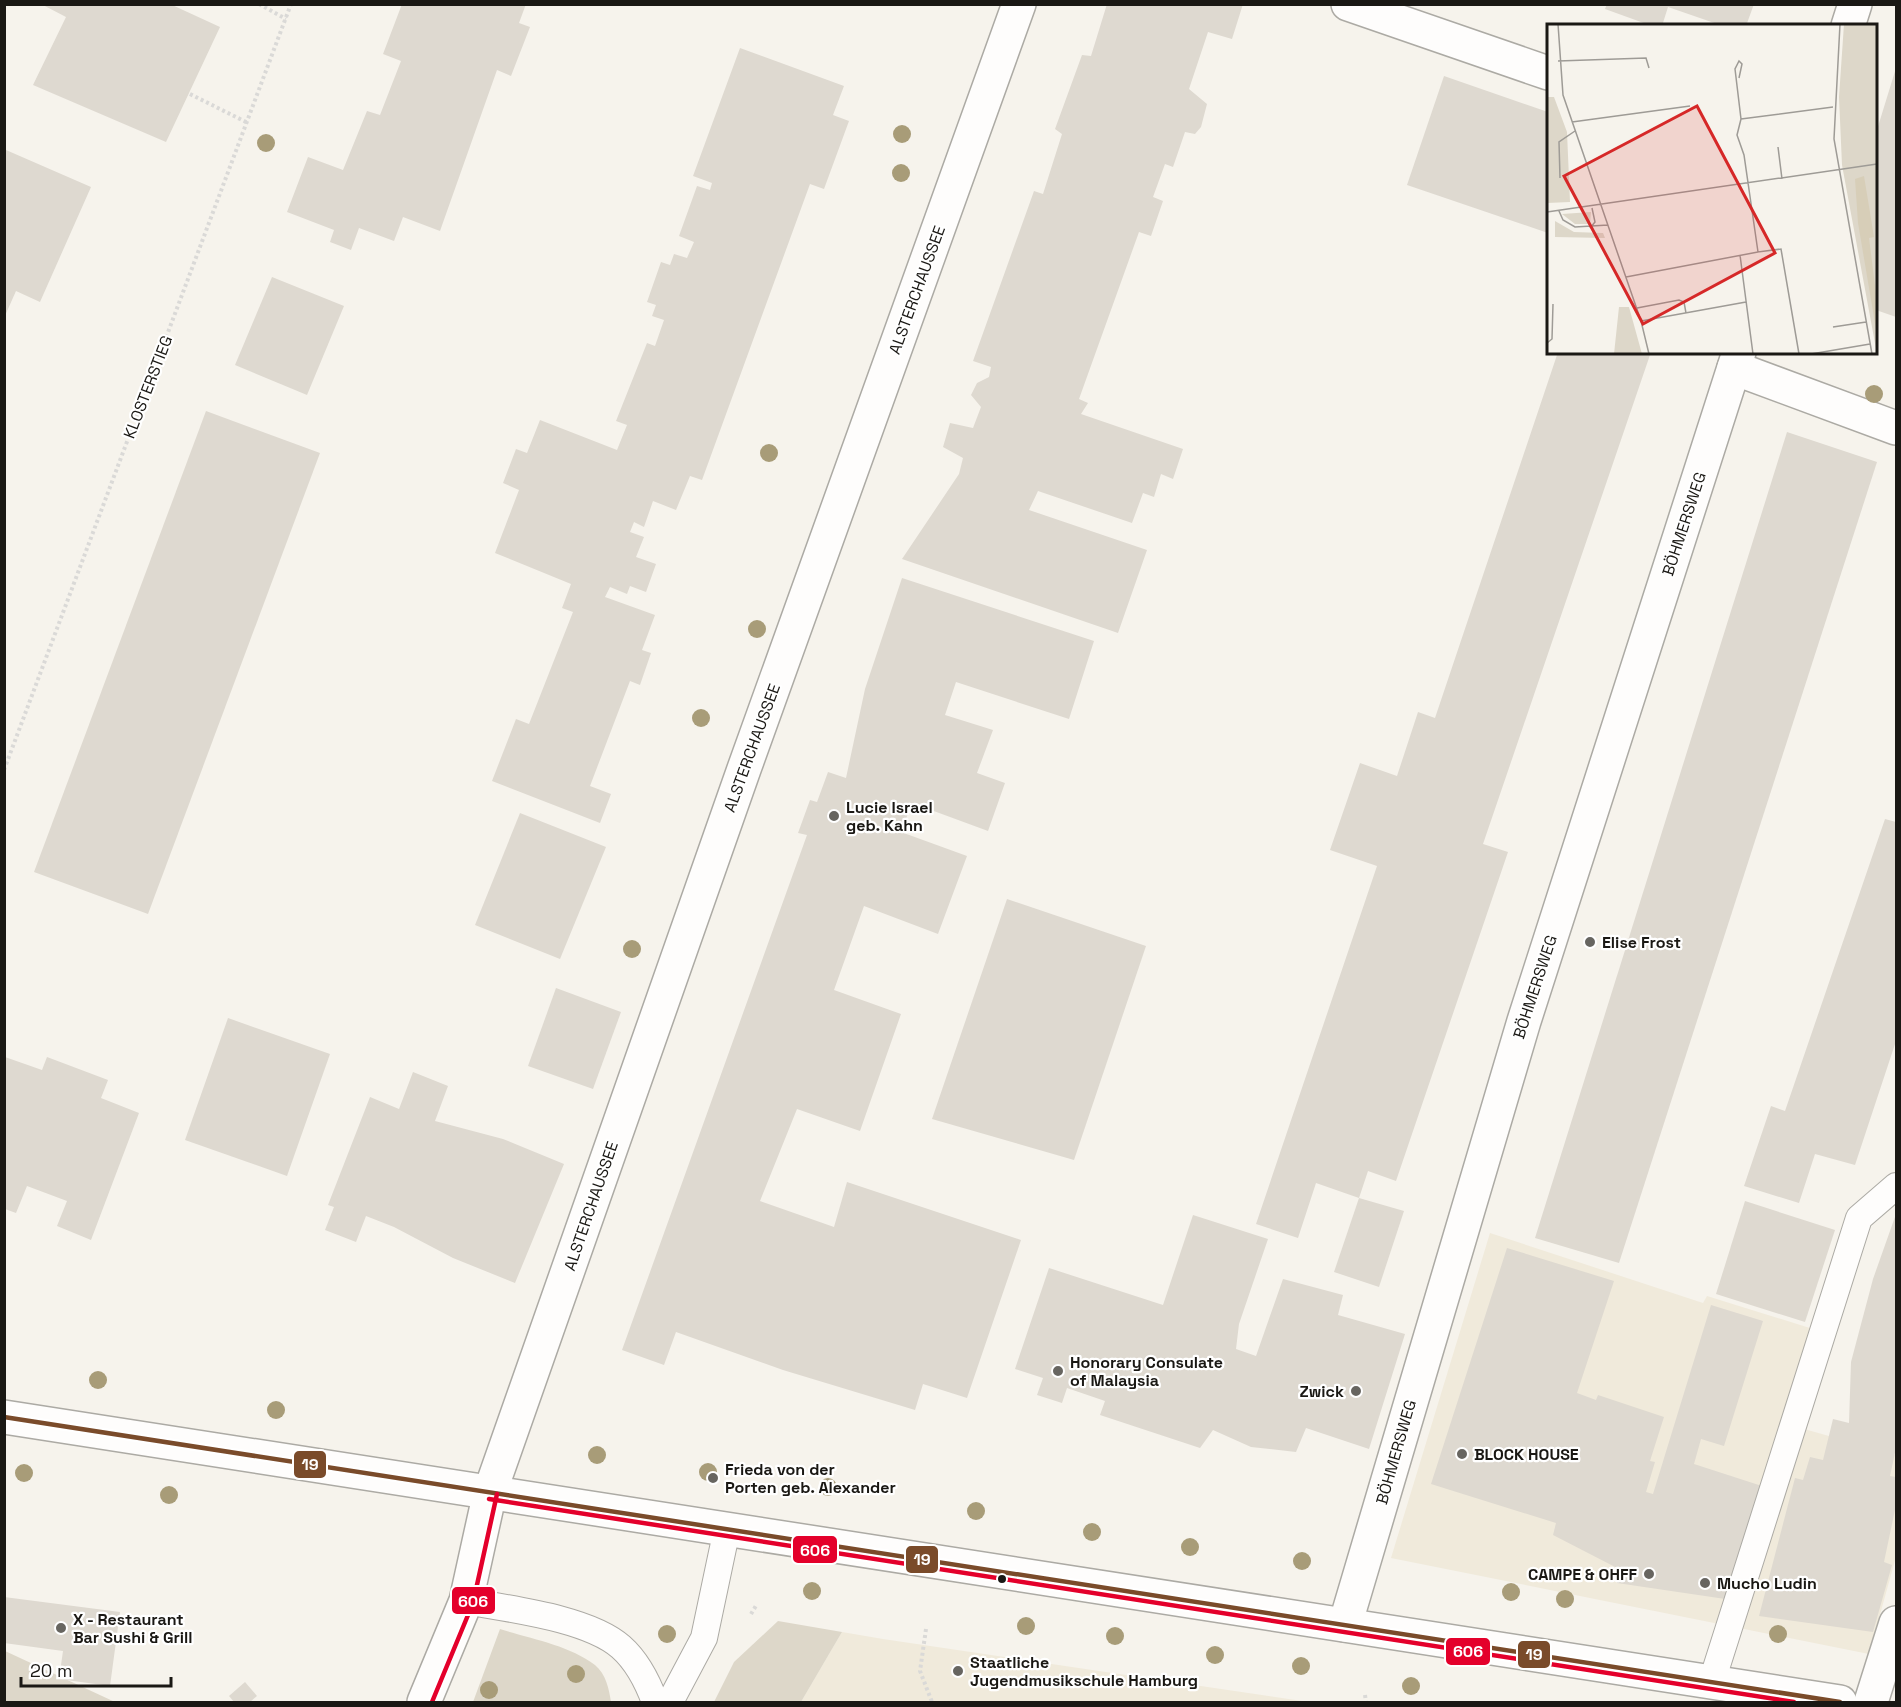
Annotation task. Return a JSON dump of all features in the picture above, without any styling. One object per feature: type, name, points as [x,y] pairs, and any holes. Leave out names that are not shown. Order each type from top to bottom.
[{"type":"street","name":"ALSTERCHAUSSEE","points":[[424,1702],[466,1601],[490,1492],[744,769],[1019,4]]},
{"type":"street","points":[[1348,4],[1547,73]]},
{"type":"street","points":[[1849,24],[1855,4]]},
{"type":"street","points":[[1736,360],[1896,428]]},
{"type":"street","name":"BÖHMERSWEG","points":[[1345,1625],[1524,1021],[1736,360]]},
{"type":"street","points":[[4,1417],[1840,1702]]},
{"type":"street","points":[[1871,1702],[1896,1623]]},
{"type":"lane","points":[[1713,1681],[1858,1218],[1896,1186]]},
{"type":"lane","points":[[670,1702],[704,1638],[727,1529]]},
{"type":"lane","points":[[466,1601],[569,1623],[620,1646],[636,1664],[650,1687],[655,1702]]},
{"type":"path","points":[[259,4],[286,18]]},
{"type":"path","name":"KLOSTERSTIEG","points":[[4,770],[291,4]]},
{"type":"path","points":[[190,94],[248,123]]},
{"type":"path","points":[[926,1629],[920,1671],[932,1702]]},
{"type":"path","points":[[1365,1695],[1366,1702]]},
{"type":"shaded area","points":[[1490,1233],[1703,1303],[1707,1296],[1813,1329],[1783,1423],[1896,1455],[1896,1557],[1869,1654],[1391,1558]]},
{"type":"shaded area","points":[[778,1621],[842,1632],[801,1702],[714,1702],[734,1662]]},
{"type":"shaded area","points":[[500,1629],[562,1647],[585,1658],[602,1673],[611,1702],[473,1702]]},
{"type":"shaded area","name":"Staatliche Jugendmusikschule Hamburg","points":[[842,1632],[883,1639],[1309,1702],[801,1702]]},
{"type":"shaded area","points":[[5,1651],[115,1702],[5,1702]]},
{"type":"building","points":[[41,4],[170,4],[220,27],[166,142],[33,85],[66,17]]},
{"type":"building","points":[[402,4],[526,4],[519,23],[530,27],[511,76],[497,70],[440,231],[403,217],[394,241],[359,228],[351,250],[330,242],[334,230],[287,212],[308,157],[343,170],[367,111],[380,115],[401,61],[383,54]]},
{"type":"building","points":[[1107,4],[1243,4],[1232,39],[1208,32],[1189,89],[1207,104],[1201,127],[1195,134],[1185,132],[1173,167],[1165,164],[1153,197],[1163,201],[1151,236],[1139,232],[1079,399],[1088,403],[1081,414],[1183,449],[1173,479],[1161,474],[1154,497],[1143,493],[1132,523],[1038,491],[1029,510],[1147,550],[1118,633],[902,559],[959,474],[963,458],[943,447],[950,423],[973,428],[981,407],[971,395],[977,383],[989,377],[991,367],[973,361],[1034,191],[1043,194],[1062,134],[1055,129],[1082,55],[1091,56]]},
{"type":"building","points":[[1607,4],[1754,4],[1747,24],[1717,24],[1668,7],[1663,24],[1646,24],[1605,9]]},
{"type":"building","points":[[740,48],[844,86],[833,115],[849,121],[824,189],[810,184],[702,480],[690,476],[676,510],[653,501],[644,527],[634,522],[630,532],[644,537],[636,557],[656,564],[646,592],[630,586],[627,594],[610,587],[605,597],[655,615],[642,650],[651,653],[640,685],[630,681],[590,786],[611,794],[600,823],[492,781],[516,719],[529,724],[573,612],[562,608],[571,584],[495,553],[519,490],[503,483],[516,449],[527,453],[540,420],[617,450],[627,425],[616,421],[647,343],[655,346],[664,320],[652,316],[656,305],[647,302],[661,262],[670,265],[674,254],[687,258],[694,242],[679,236],[697,186],[710,190],[712,183],[693,176]]},
{"type":"building","points":[[1896,68],[1896,317],[1877,310],[1877,130]]},
{"type":"building","points":[[1444,76],[1547,112],[1547,233],[1407,185]]},
{"type":"building","points":[[6,150],[91,187],[40,302],[16,291],[4,318]]},
{"type":"building","points":[[272,277],[344,306],[307,395],[235,365]]},
{"type":"building","points":[[1557,354],[1650,354],[1483,844],[1508,852],[1396,1181],[1368,1171],[1359,1198],[1316,1183],[1298,1238],[1256,1224],[1377,866],[1330,850],[1360,763],[1397,776],[1418,712],[1435,718]]},
{"type":"building","points":[[206,411],[320,453],[148,914],[34,872]]},
{"type":"building","points":[[1787,432],[1877,462],[1619,1263],[1535,1238]]},
{"type":"building","points":[[902,578],[1094,641],[1069,719],[956,682],[945,715],[993,730],[977,773],[1005,783],[988,831],[912,803],[901,832],[967,856],[938,934],[864,906],[834,990],[901,1014],[860,1131],[797,1109],[760,1201],[834,1227],[847,1182],[1021,1240],[967,1398],[923,1384],[915,1410],[783,1370],[676,1332],[664,1365],[622,1350],[807,835],[798,833],[810,800],[817,802],[828,772],[846,778],[865,689]]},
{"type":"building","points":[[520,813],[606,847],[560,959],[475,925]]},
{"type":"building","points":[[1885,819],[1896,822],[1896,1041],[1855,1165],[1815,1154],[1799,1203],[1744,1186],[1771,1106],[1785,1111]]},
{"type":"building","points":[[1007,899],[1146,946],[1074,1160],[932,1119]]},
{"type":"building","points":[[556,988],[621,1012],[593,1089],[528,1066]]},
{"type":"building","points":[[228,1018],[330,1054],[287,1176],[185,1140]]},
{"type":"building","points":[[5,1057],[42,1070],[47,1057],[108,1080],[101,1098],[139,1113],[91,1240],[57,1226],[67,1201],[27,1186],[16,1213],[5,1209]]},
{"type":"building","points":[[413,1072],[448,1086],[435,1121],[503,1139],[564,1164],[515,1283],[453,1258],[394,1227],[366,1216],[356,1242],[325,1230],[334,1207],[328,1205],[370,1097],[399,1109]]},
{"type":"building","points":[[1359,1198],[1404,1211],[1379,1287],[1334,1272]]},
{"type":"building","points":[[1745,1201],[1835,1230],[1805,1322],[1716,1294]]},
{"type":"building","points":[[1896,1214],[1896,1448],[1890,1476],[1896,1477],[1896,1505],[1884,1562],[1892,1565],[1873,1632],[1759,1616],[1795,1478],[1803,1480],[1810,1457],[1823,1460],[1833,1419],[1849,1423],[1851,1362],[1873,1279]]},
{"type":"building","points":[[1193,1215],[1268,1239],[1239,1324],[1236,1349],[1256,1356],[1283,1279],[1343,1295],[1338,1315],[1405,1334],[1369,1449],[1306,1428],[1296,1452],[1251,1447],[1213,1430],[1200,1448],[1100,1415],[1105,1401],[1067,1388],[1062,1403],[1037,1395],[1043,1378],[1015,1369],[1049,1268],[1163,1305]]},
{"type":"building","points":[[1507,1248],[1614,1281],[1577,1393],[1596,1400],[1598,1395],[1664,1417],[1650,1461],[1655,1462],[1646,1492],[1653,1494],[1711,1305],[1763,1321],[1724,1446],[1701,1439],[1694,1464],[1765,1487],[1732,1600],[1617,1583],[1621,1570],[1553,1535],[1556,1523],[1431,1484]]},
{"type":"building","name":"X - Restaurant Bar Sushi & Grill","points":[[4,1597],[120,1612],[110,1686],[59,1679],[63,1651],[4,1643]]},
{"type":"building","points":[[245,1682],[257,1696],[250,1702],[234,1702],[229,1696]]},
{"type":"transit line","name":"19","points":[[4,1417],[1840,1702]]},
{"type":"transit line","name":"606","points":[[432,1702],[473,1603],[497,1494]]},
{"type":"transit line","name":"606","points":[[489,1499],[1794,1702]]},
{"type":"place","name":"Lucie Israel geb. Kahn","points":[[834,816]]},
{"type":"place","name":"Elise Frost","points":[[1590,942]]},
{"type":"place","name":"Honorary Consulate of Malaysia","points":[[1058,1371]]},
{"type":"place","name":"Zwick","points":[[1356,1391]]},
{"type":"place","name":"BLOCK HOUSE","points":[[1462,1454]]},
{"type":"place","name":"Frieda von der Porten geb. Alexander","points":[[713,1478]]},
{"type":"place","name":"CAMPE & OHFF","points":[[1649,1574]]},
{"type":"place","name":"Mucho Ludin","points":[[1705,1583]]},
{"type":"place","name":"X - Restaurant Bar Sushi & Grill","points":[[61,1628]]},
{"type":"place","name":"Staatliche Jugendmusikschule Hamburg","points":[[958,1671]]}]
